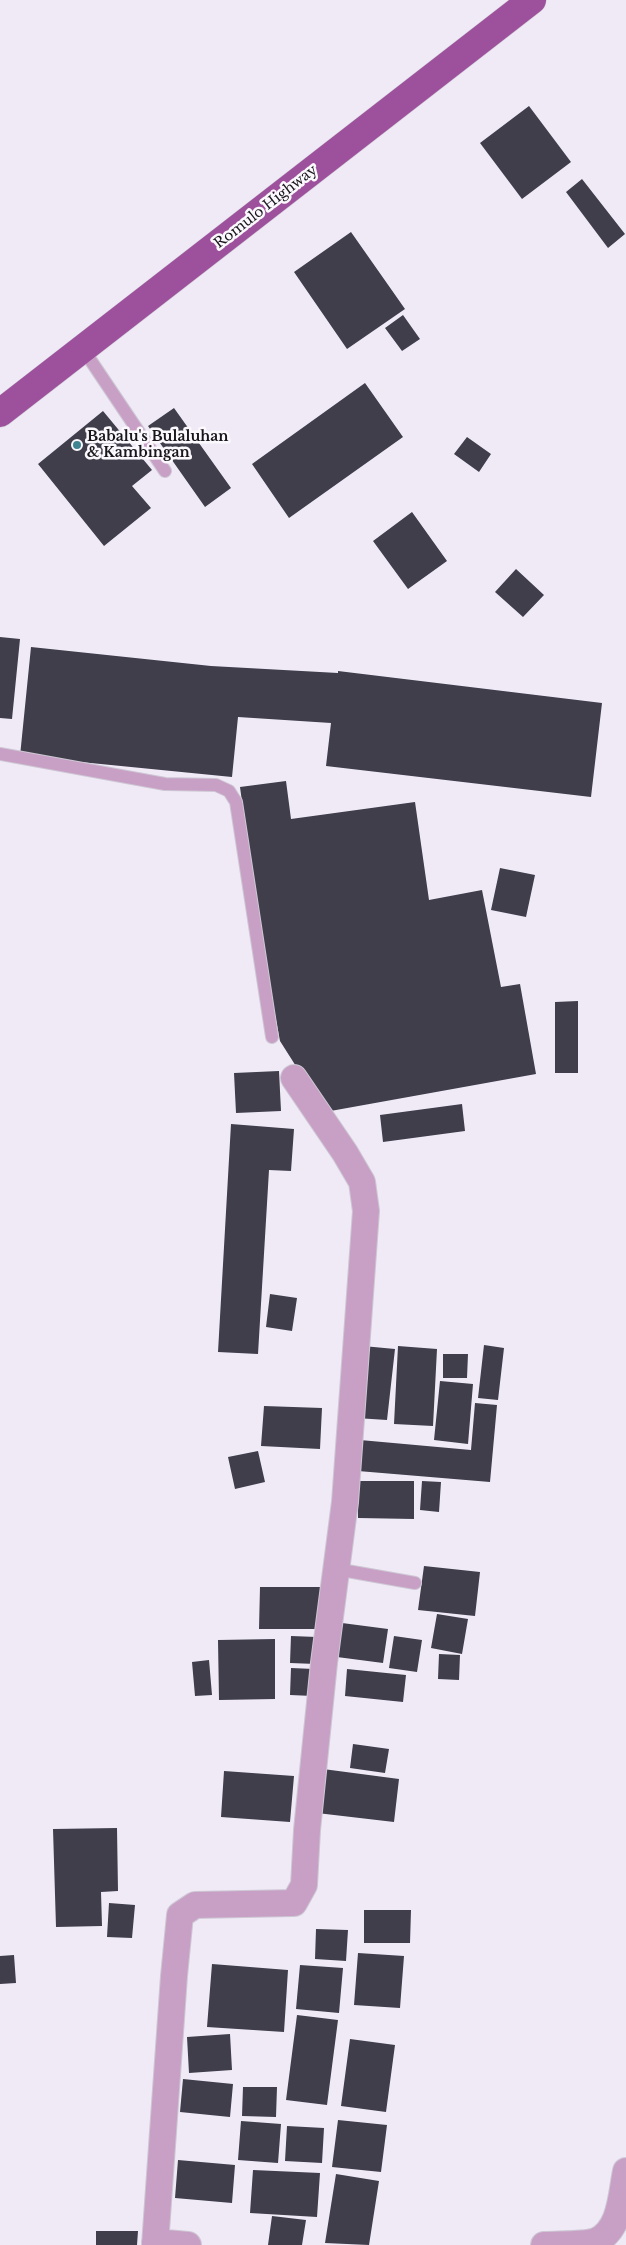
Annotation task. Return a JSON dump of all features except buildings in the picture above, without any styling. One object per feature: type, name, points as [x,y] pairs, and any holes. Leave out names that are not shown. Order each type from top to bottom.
[{"type":"highway","name":"Romulo Highway","points":[[0,413],[532,0]]},
{"type":"street","points":[[188,2245],[155,2244],[180,1915],[195,1905],[294,1903],[304,1886],[308,1820],[345,1502],[366,1211],[362,1182],[345,1152],[294,1078]]},
{"type":"street","points":[[544,2245],[594,2241],[610,2232],[617,2216],[626,2171]]},
{"type":"lane","points":[[83,349],[165,471]]},
{"type":"lane","points":[[0,754],[165,784],[216,785],[229,790],[236,802],[272,1037]]},
{"type":"lane","points":[[336,1569],[415,1583]]},
{"type":"place","name":"Babalu's Bulaluhan & Kambingan","points":[[77,445]]}]
